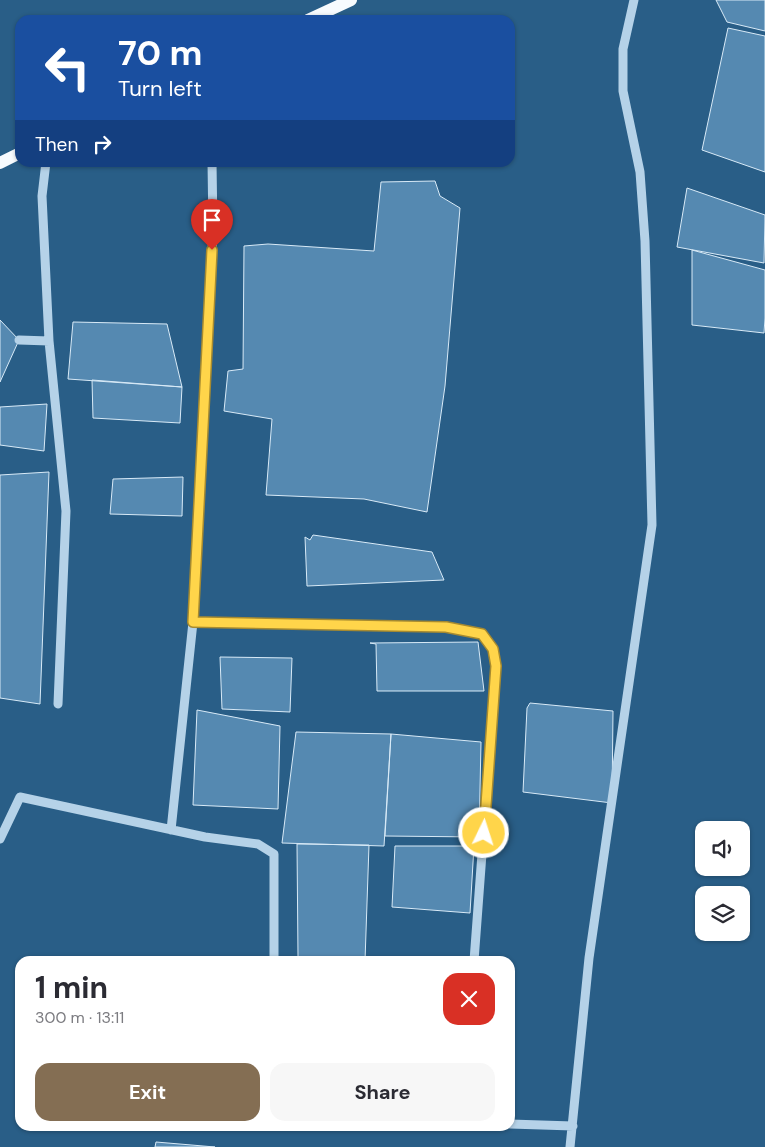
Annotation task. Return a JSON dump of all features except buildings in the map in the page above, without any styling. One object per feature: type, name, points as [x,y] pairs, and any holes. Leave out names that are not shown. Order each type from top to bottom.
[{"type":"main road","points":[[319,15],[351,0]]},
{"type":"main road","points":[[0,162],[15,155]]},
{"type":"street","points":[[570,1147],[590,958],[652,525],[645,241],[640,172],[623,91],[623,49],[634,0]]},
{"type":"street","points":[[45,167],[42,196],[50,341],[66,511],[58,704]]},
{"type":"street","points":[[171,830],[193,622],[212,230],[212,167]]},
{"type":"street","points":[[19,340],[50,341]]},
{"type":"street","points":[[193,622],[446,627],[482,634],[493,649],[496,666],[474,956]]},
{"type":"street","points":[[0,839],[20,797],[205,837],[258,844],[274,854],[274,956]]},
{"type":"street","points":[[515,1124],[572,1126]]},
{"type":"route","points":[[212,250],[193,622],[446,627],[482,634],[493,649],[496,666],[484,833]]}]
